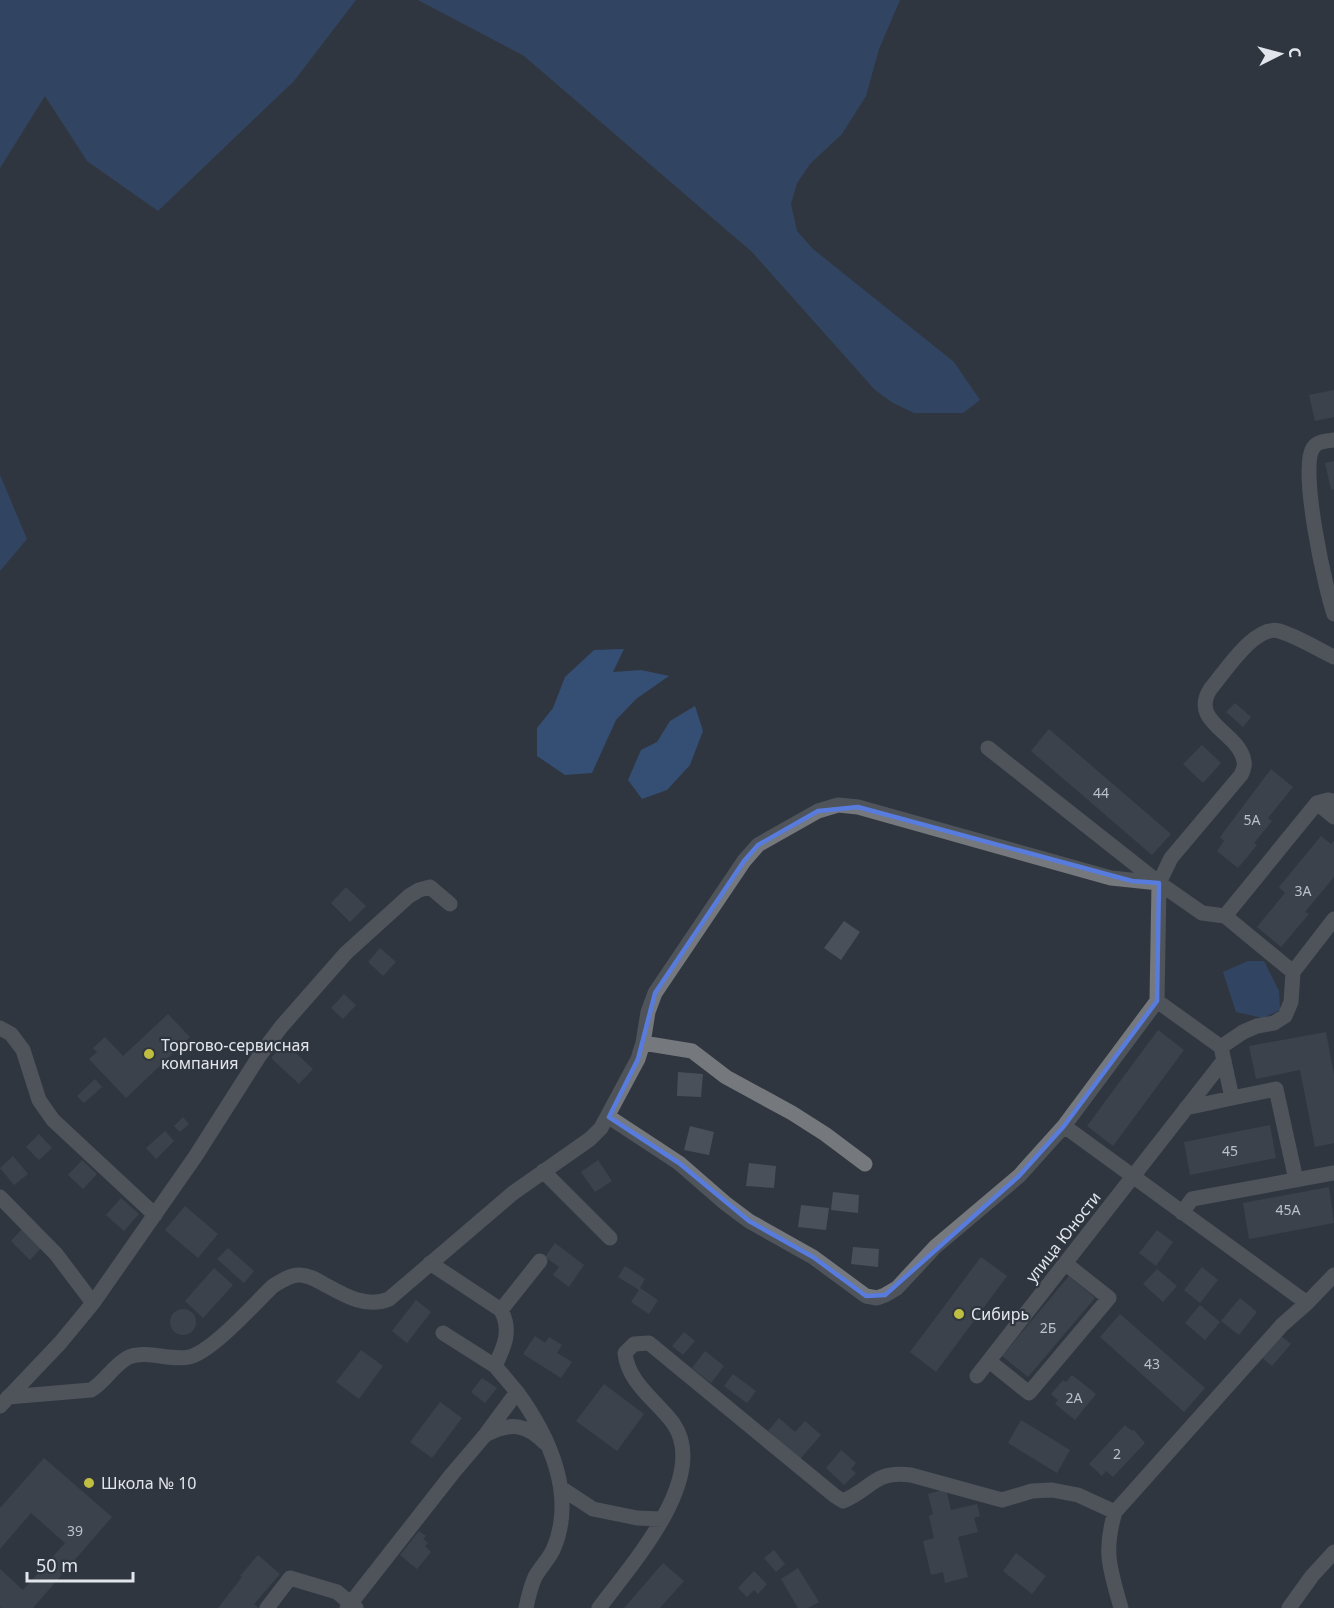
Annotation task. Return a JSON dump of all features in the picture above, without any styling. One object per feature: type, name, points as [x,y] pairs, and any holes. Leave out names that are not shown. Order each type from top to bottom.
[{"type":"street","points":[[1334,440],[1313,446],[1310,454],[1309,494],[1330,585],[1334,614]]},
{"type":"street","points":[[609,1117],[679,1163],[749,1221],[813,1257],[866,1296],[877,1298],[897,1288],[935,1247],[1019,1176],[1064,1126],[1157,1001],[1159,883],[1171,858],[1241,775],[1245,763],[1241,752],[1209,717],[1204,706],[1211,688],[1254,638],[1264,632],[1278,630],[1334,657]]},
{"type":"street","points":[[988,748],[1159,883],[1202,913],[1225,916],[1293,972],[1334,919]]},
{"type":"street","points":[[1225,916],[1317,803],[1334,801]]},
{"type":"street","points":[[1317,803],[1334,818]]},
{"type":"street","points":[[4,1402],[91,1390],[101,1384],[130,1357],[142,1355],[190,1357],[207,1349],[273,1286],[286,1278],[299,1275],[309,1276],[342,1294],[362,1301],[380,1302],[389,1299],[513,1192],[590,1139],[601,1128],[609,1117],[638,1059],[648,1012],[655,993],[744,861],[758,845],[818,811],[838,805],[858,807],[1111,879],[1159,883]]},
{"type":"street","points":[[4,1402],[93,1303],[218,1124],[260,1055],[281,1027],[346,952],[409,896],[419,890],[430,887],[450,904]]},
{"type":"street","name":"улица Юности","points":[[977,1376],[1186,1108],[1222,1054],[1243,1032],[1257,1026],[1274,1023],[1285,1016],[1291,1002],[1293,972]]},
{"type":"street","points":[[1157,1001],[1222,1054],[1232,1098]]},
{"type":"street","points":[[0,1028],[11,1034],[23,1050],[39,1100],[53,1120],[155,1215]]},
{"type":"street","points":[[643,1043],[692,1051],[726,1077],[825,1134],[865,1164]]},
{"type":"street","points":[[1186,1108],[1276,1089],[1296,1180]]},
{"type":"street","points":[[1064,1126],[1307,1303]]},
{"type":"street","points":[[543,1171],[610,1238]]},
{"type":"street","points":[[1182,1213],[1191,1199],[1334,1173]]},
{"type":"street","points":[[0,1197],[56,1254],[93,1303]]},
{"type":"street","points":[[501,1310],[540,1261]]},
{"type":"street","points":[[430,1263],[501,1310],[506,1318],[508,1330],[506,1344],[495,1366]]},
{"type":"street","points":[[989,1360],[1029,1393],[1109,1298],[1066,1264]]},
{"type":"street","points":[[1121,1608],[1107,1552],[1108,1534],[1115,1512],[1282,1325],[1334,1275]]},
{"type":"street","points":[[443,1333],[495,1366],[517,1392],[535,1417],[548,1445],[561,1488],[563,1516],[559,1535],[552,1553],[535,1578],[526,1608]]},
{"type":"street","points":[[599,1608],[662,1519],[678,1489],[683,1468],[681,1440],[674,1425],[634,1379],[626,1365],[625,1353],[634,1344],[649,1343],[834,1496],[843,1501],[851,1498],[878,1478],[898,1473],[911,1474],[1002,1500],[1032,1491],[1052,1490],[1078,1495],[1115,1512]]},
{"type":"street","points":[[267,1608],[290,1578],[337,1592],[351,1606],[517,1392]]},
{"type":"street","points":[[486,1434],[502,1427],[514,1426],[536,1434],[548,1445]]},
{"type":"street","points":[[561,1488],[593,1509],[637,1518],[662,1519]]},
{"type":"street","points":[[1289,1608],[1312,1575],[1334,1552]]},
{"type":"highlighted area","points":[[858,807],[1132,881],[1159,883],[1157,1001],[1064,1126],[1019,1176],[885,1295],[866,1296],[813,1257],[749,1221],[679,1163],[609,1117],[638,1059],[655,993],[744,861],[758,845],[818,811]]},
{"type":"shaded area","points":[[0,0],[356,0],[294,81],[158,211],[87,161],[45,96],[0,168]]},
{"type":"shaded area","points":[[418,0],[900,0],[879,49],[866,96],[842,134],[810,164],[797,183],[791,204],[797,231],[813,249],[954,362],[980,400],[963,413],[914,413],[893,403],[875,390],[752,252],[524,56]]},
{"type":"shaded area","points":[[0,475],[27,539],[0,571]]},
{"type":"shaded area","points":[[624,649],[613,672],[641,670],[669,676],[636,699],[616,720],[592,773],[565,775],[537,756],[537,728],[553,708],[565,677],[594,650]]},
{"type":"shaded area","points":[[695,706],[703,731],[690,765],[667,790],[642,799],[628,780],[641,750],[657,742],[670,721]]},
{"type":"shaded area","points":[[1248,961],[1264,961],[1279,991],[1280,1010],[1263,1018],[1236,1012],[1223,972]]},
{"type":"building","points":[[1334,390],[1334,417],[1315,421],[1309,395]]},
{"type":"building","points":[[1334,461],[1334,489],[1331,490],[1325,463]]},
{"type":"building","points":[[1235,703],[1251,717],[1243,727],[1226,712]]},
{"type":"building","points":[[1049,729],[1171,834],[1152,855],[1031,751]]},
{"type":"building","points":[[1202,745],[1221,763],[1203,783],[1183,764]]},
{"type":"building","points":[[1271,769],[1293,787],[1268,818],[1272,821],[1254,843],[1257,845],[1238,868],[1217,851],[1224,841],[1220,837]]},
{"type":"building","points":[[1321,836],[1331,844],[1334,841],[1334,877],[1305,912],[1309,914],[1281,947],[1257,927],[1285,893],[1279,887]]},
{"type":"building","points":[[346,887],[366,906],[350,922],[331,903]]},
{"type":"building","points":[[844,921],[860,932],[841,960],[824,948]]},
{"type":"building","points":[[380,948],[396,962],[383,976],[368,962]]},
{"type":"building","points":[[344,994],[356,1005],[343,1019],[331,1008]]},
{"type":"building","name":"Торгово-сервисная компания","points":[[168,1014],[190,1037],[126,1098],[89,1059],[97,1052],[93,1048],[105,1037],[123,1056]]},
{"type":"building","points":[[1158,1030],[1184,1050],[1113,1146],[1087,1126]]},
{"type":"building","points":[[1326,1032],[1334,1075],[1334,1143],[1315,1147],[1300,1070],[1256,1079],[1249,1046]]},
{"type":"building","points":[[285,1043],[313,1069],[299,1084],[271,1058]]},
{"type":"building","points":[[678,1072],[703,1074],[701,1097],[677,1096]]},
{"type":"building","points":[[95,1079],[102,1087],[84,1103],[77,1096]]},
{"type":"building","points":[[183,1117],[189,1124],[180,1132],[174,1126]]},
{"type":"building","points":[[1270,1125],[1276,1158],[1190,1175],[1184,1142]]},
{"type":"building","points":[[690,1126],[714,1132],[709,1155],[684,1150]]},
{"type":"building","points":[[165,1131],[174,1141],[156,1159],[146,1148]]},
{"type":"building","points":[[39,1134],[52,1148],[39,1160],[26,1147]]},
{"type":"building","points":[[13,1156],[28,1174],[14,1185],[0,1168]]},
{"type":"building","points":[[82,1160],[97,1174],[83,1189],[68,1175]]},
{"type":"building","points":[[598,1160],[612,1181],[595,1192],[581,1172]]},
{"type":"building","points":[[749,1163],[776,1166],[774,1188],[746,1186]]},
{"type":"building","points":[[1329,1187],[1334,1223],[1249,1239],[1243,1203]]},
{"type":"building","points":[[833,1192],[859,1195],[858,1213],[831,1210]]},
{"type":"building","points":[[121,1198],[139,1214],[124,1231],[106,1215]]},
{"type":"building","points":[[801,1205],[829,1208],[826,1230],[798,1227]]},
{"type":"building","points":[[185,1206],[218,1234],[198,1258],[165,1230]]},
{"type":"building","points":[[23,1228],[42,1247],[30,1260],[11,1241]]},
{"type":"building","points":[[1157,1230],[1173,1242],[1156,1266],[1139,1253]]},
{"type":"building","points":[[555,1243],[584,1265],[569,1287],[553,1275],[559,1267],[545,1257]]},
{"type":"building","points":[[853,1247],[879,1249],[878,1267],[851,1264]]},
{"type":"building","points":[[228,1248],[254,1271],[244,1283],[217,1259]]},
{"type":"building","name":"Сибирь","points":[[981,1257],[1007,1276],[936,1372],[910,1352]]},
{"type":"building","points":[[625,1266],[645,1279],[640,1288],[658,1300],[649,1314],[631,1302],[639,1290],[618,1277]]},
{"type":"building","points":[[1202,1267],[1218,1280],[1200,1303],[1184,1290]]},
{"type":"building","points":[[214,1268],[233,1285],[203,1318],[185,1301]]},
{"type":"building","points":[[1157,1269],[1177,1286],[1163,1302],[1143,1284]]},
{"type":"building","name":"Сибирь","points":[[1069,1276],[1095,1298],[1028,1377],[1002,1356]]},
{"type":"building","points":[[1240,1298],[1257,1312],[1239,1335],[1221,1321]]},
{"type":"building","points":[[416,1300],[431,1312],[407,1343],[392,1331]]},
{"type":"building","points":[[1200,1305],[1220,1322],[1205,1340],[1185,1323]]},
{"type":"building","points":[[183,1309],[193,1312],[196,1322],[193,1332],[183,1335],[173,1332],[170,1322],[173,1312]]},
{"type":"building","points":[[1120,1314],[1205,1388],[1184,1412],[1100,1337]]},
{"type":"building","points":[[684,1332],[695,1341],[683,1355],[672,1346]]},
{"type":"building","points":[[535,1336],[545,1343],[549,1337],[562,1345],[557,1353],[572,1362],[561,1378],[523,1354]]},
{"type":"building","points":[[1281,1336],[1291,1344],[1272,1366],[1262,1358]]},
{"type":"building","points":[[361,1350],[383,1366],[359,1399],[336,1382]]},
{"type":"building","points":[[705,1351],[724,1366],[711,1383],[692,1368]]},
{"type":"building","points":[[733,1374],[756,1391],[747,1403],[724,1386]]},
{"type":"building","points":[[1072,1375],[1096,1394],[1075,1420],[1055,1404],[1058,1400],[1051,1394],[1063,1380],[1066,1382]]},
{"type":"building","points":[[482,1378],[497,1388],[485,1403],[471,1392]]},
{"type":"building","points":[[604,1384],[644,1414],[617,1451],[576,1421]]},
{"type":"building","points":[[440,1402],[462,1418],[432,1458],[410,1442]]},
{"type":"building","points":[[779,1418],[795,1432],[805,1421],[821,1435],[800,1459],[768,1431]]},
{"type":"building","points":[[1021,1420],[1070,1450],[1057,1473],[1008,1443]]},
{"type":"building","points":[[1125,1425],[1132,1431],[1134,1430],[1145,1443],[1113,1477],[1106,1471],[1102,1476],[1089,1464]]},
{"type":"building","points":[[841,1450],[856,1463],[851,1469],[856,1473],[844,1485],[826,1468]]},
{"type":"building","points":[[44,1458],[112,1517],[33,1608],[2,1608],[0,1607],[0,1569],[23,1590],[65,1543],[31,1513],[0,1549],[0,1508]]},
{"type":"building","points":[[946,1489],[951,1510],[977,1504],[980,1516],[974,1518],[978,1532],[958,1537],[968,1577],[945,1583],[943,1572],[931,1575],[923,1541],[934,1538],[929,1516],[933,1514],[928,1494]]},
{"type":"building","points":[[419,1531],[426,1536],[423,1539],[428,1543],[425,1546],[431,1552],[417,1569],[400,1555]]},
{"type":"building","points":[[774,1550],[785,1564],[776,1572],[764,1558]]},
{"type":"building","points":[[1016,1553],[1046,1576],[1032,1594],[1003,1571]]},
{"type":"building","points":[[258,1555],[280,1574],[254,1604],[259,1608],[218,1608],[242,1577],[240,1576]]},
{"type":"building","points":[[663,1563],[684,1581],[660,1608],[624,1608]]},
{"type":"building","points":[[798,1568],[819,1602],[808,1608],[798,1608],[781,1579]]},
{"type":"building","points":[[754,1571],[767,1584],[758,1594],[754,1590],[747,1597],[738,1588]]},
{"type":"place","name":"Торгово-сервисная компания","points":[[149,1054]]},
{"type":"place","name":"Сибирь","points":[[959,1314]]},
{"type":"place","name":"Школа № 10","points":[[89,1483]]}]
